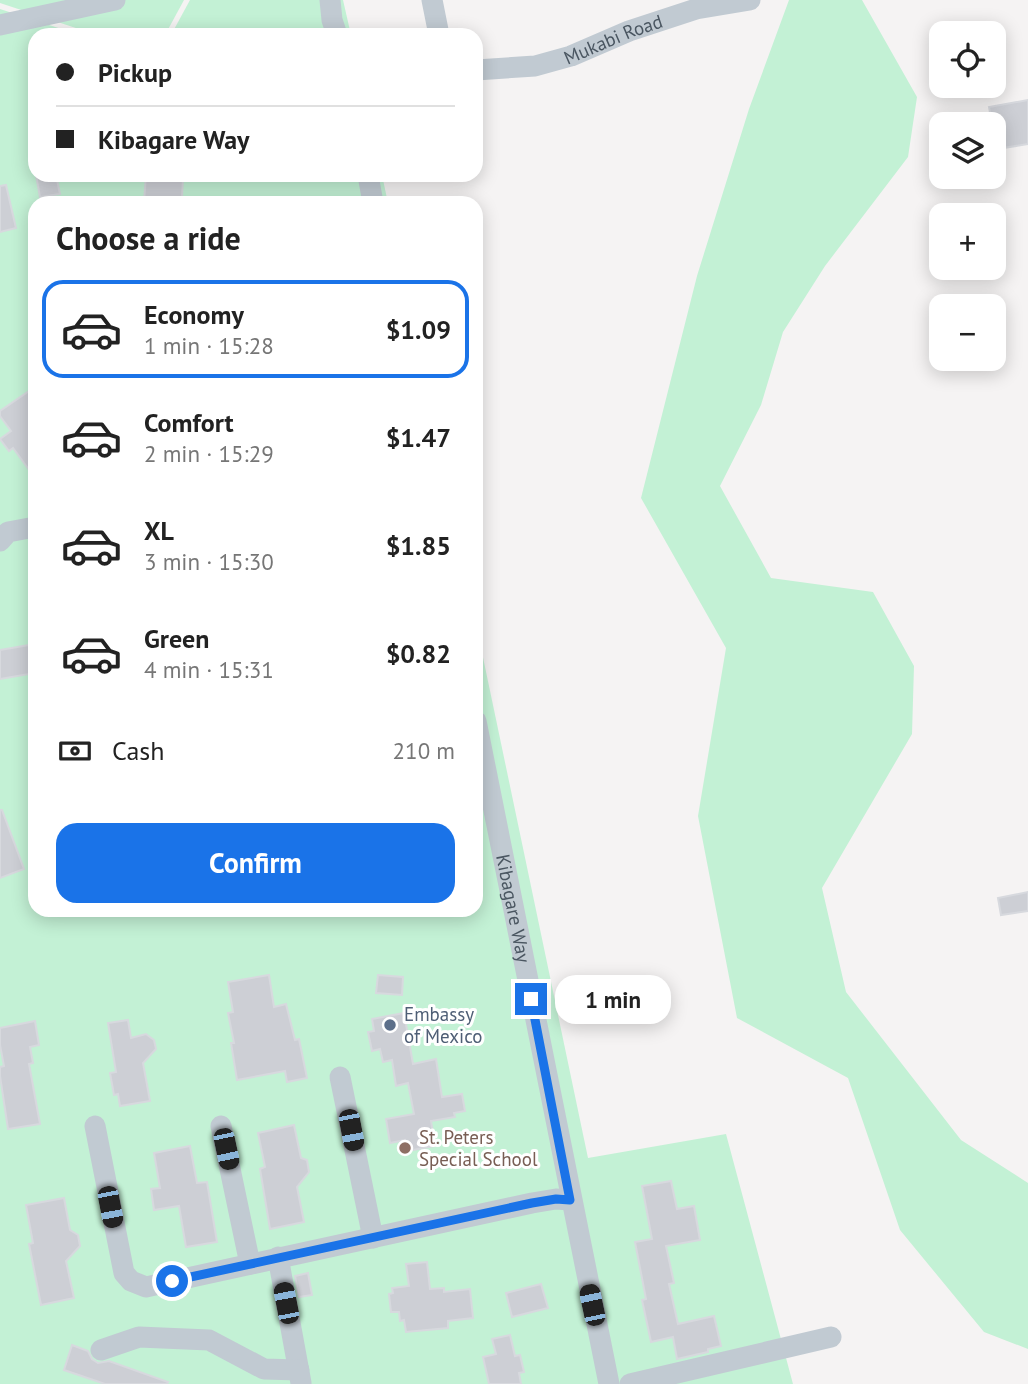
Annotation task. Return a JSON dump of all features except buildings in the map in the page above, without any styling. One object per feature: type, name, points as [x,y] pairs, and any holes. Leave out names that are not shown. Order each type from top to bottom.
[{"type":"street","points":[[0,24],[83,3],[115,0]]},
{"type":"street","points":[[330,0],[335,28]]},
{"type":"street","points":[[432,0],[438,28]]},
{"type":"street","name":"Mukabi Road","points":[[483,70],[536,66],[571,56],[629,31],[696,9],[750,0]]},
{"type":"street","points":[[0,541],[8,532],[28,528]]},
{"type":"street","name":"Kibagare Way","points":[[483,757],[609,1384]]},
{"type":"street","points":[[340,1077],[373,1238]]},
{"type":"street","points":[[95,1126],[124,1273],[131,1281],[146,1287],[532,1203],[570,1200]]},
{"type":"street","points":[[221,1126],[250,1264]]},
{"type":"street","points":[[101,1350],[139,1337],[209,1340],[264,1369],[300,1377],[278,1258]]},
{"type":"street","points":[[630,1384],[831,1337]]},
{"type":"green space","points":[[0,0],[184,0],[169,28],[76,28],[0,3]]},
{"type":"green space","points":[[190,0],[343,0],[349,28],[175,28]]},
{"type":"green space","points":[[789,0],[862,0],[917,97],[908,157],[825,266],[783,332],[761,405],[720,486],[771,578],[873,592],[914,666],[912,734],[822,888],[846,992],[961,1140],[1028,1183],[1028,1349],[984,1332],[900,1230],[848,1078],[737,1018],[698,816],[726,648],[641,498],[697,276],[749,109]]},
{"type":"green space","points":[[0,9],[58,28],[28,28],[28,182],[384,182],[386,196],[28,196],[28,917],[483,917],[483,657],[588,1158],[726,1134],[793,1384],[0,1384]]},
{"type":"place","name":"Embassy of Mexico","points":[[390,1025]]},
{"type":"place","name":"St. Peters Special School","points":[[405,1148]]},
{"type":"route","points":[[172,1281],[532,1203],[570,1200],[531,999]]}]
